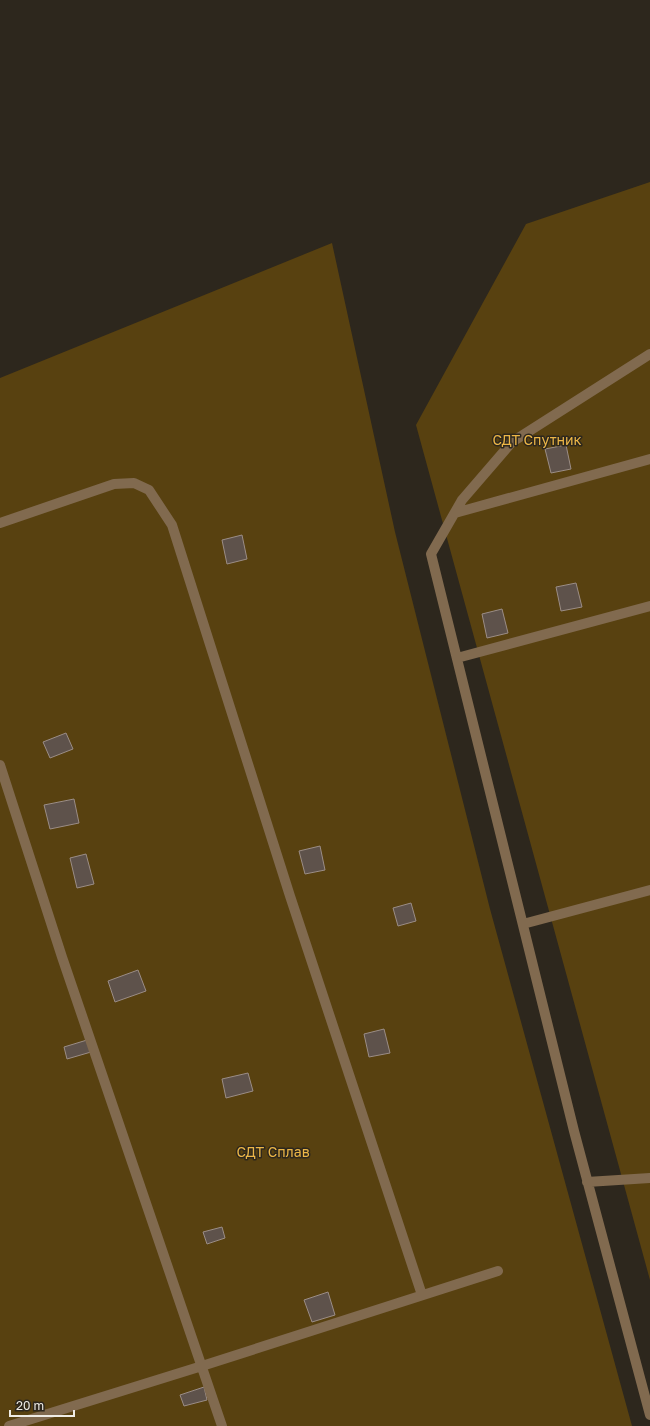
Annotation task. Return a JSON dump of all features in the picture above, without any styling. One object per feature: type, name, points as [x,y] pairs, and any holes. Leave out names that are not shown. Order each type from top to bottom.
[{"type":"street","points":[[650,354],[512,442],[462,500],[431,554],[587,1182],[650,1415]]},
{"type":"street","points":[[455,513],[650,459]]},
{"type":"street","points":[[0,523],[114,484],[134,483],[149,490],[172,525],[290,896],[422,1295]]},
{"type":"street","points":[[457,658],[650,606]]},
{"type":"street","points":[[0,765],[62,957],[222,1426]]},
{"type":"street","points":[[523,924],[650,890]]},
{"type":"street","points":[[587,1182],[650,1178]]},
{"type":"street","points":[[9,1426],[498,1271]]},
{"type":"green space","name":"СДТ Спутник","points":[[650,182],[650,1280],[416,425],[526,224]]},
{"type":"green space","name":"СДТ Сплав","points":[[332,243],[395,532],[490,909],[632,1426],[0,1426],[0,378]]},
{"type":"building","points":[[566,445],[571,469],[551,473],[545,449]]},
{"type":"building","points":[[242,535],[247,559],[227,564],[222,540]]},
{"type":"building","points":[[576,583],[582,607],[561,611],[556,587]]},
{"type":"building","points":[[502,609],[508,633],[487,638],[482,614]]},
{"type":"building","points":[[66,733],[73,749],[50,758],[43,742]]},
{"type":"building","points":[[74,799],[79,823],[50,829],[44,805]]},
{"type":"building","points":[[320,846],[325,870],[305,874],[299,851]]},
{"type":"building","points":[[86,854],[94,884],[77,888],[70,858]]},
{"type":"building","points":[[411,903],[416,921],[398,926],[393,908]]},
{"type":"building","points":[[138,970],[146,991],[115,1002],[108,981]]},
{"type":"building","points":[[384,1029],[390,1053],[369,1057],[364,1034]]},
{"type":"building","points":[[87,1040],[91,1052],[67,1059],[64,1047]]},
{"type":"building","points":[[248,1073],[253,1091],[226,1098],[222,1079]]},
{"type":"building","points":[[222,1227],[225,1238],[207,1244],[203,1232]]},
{"type":"building","points":[[328,1292],[335,1315],[312,1322],[304,1300]]},
{"type":"building","points":[[204,1387],[207,1400],[184,1406],[180,1395]]}]
